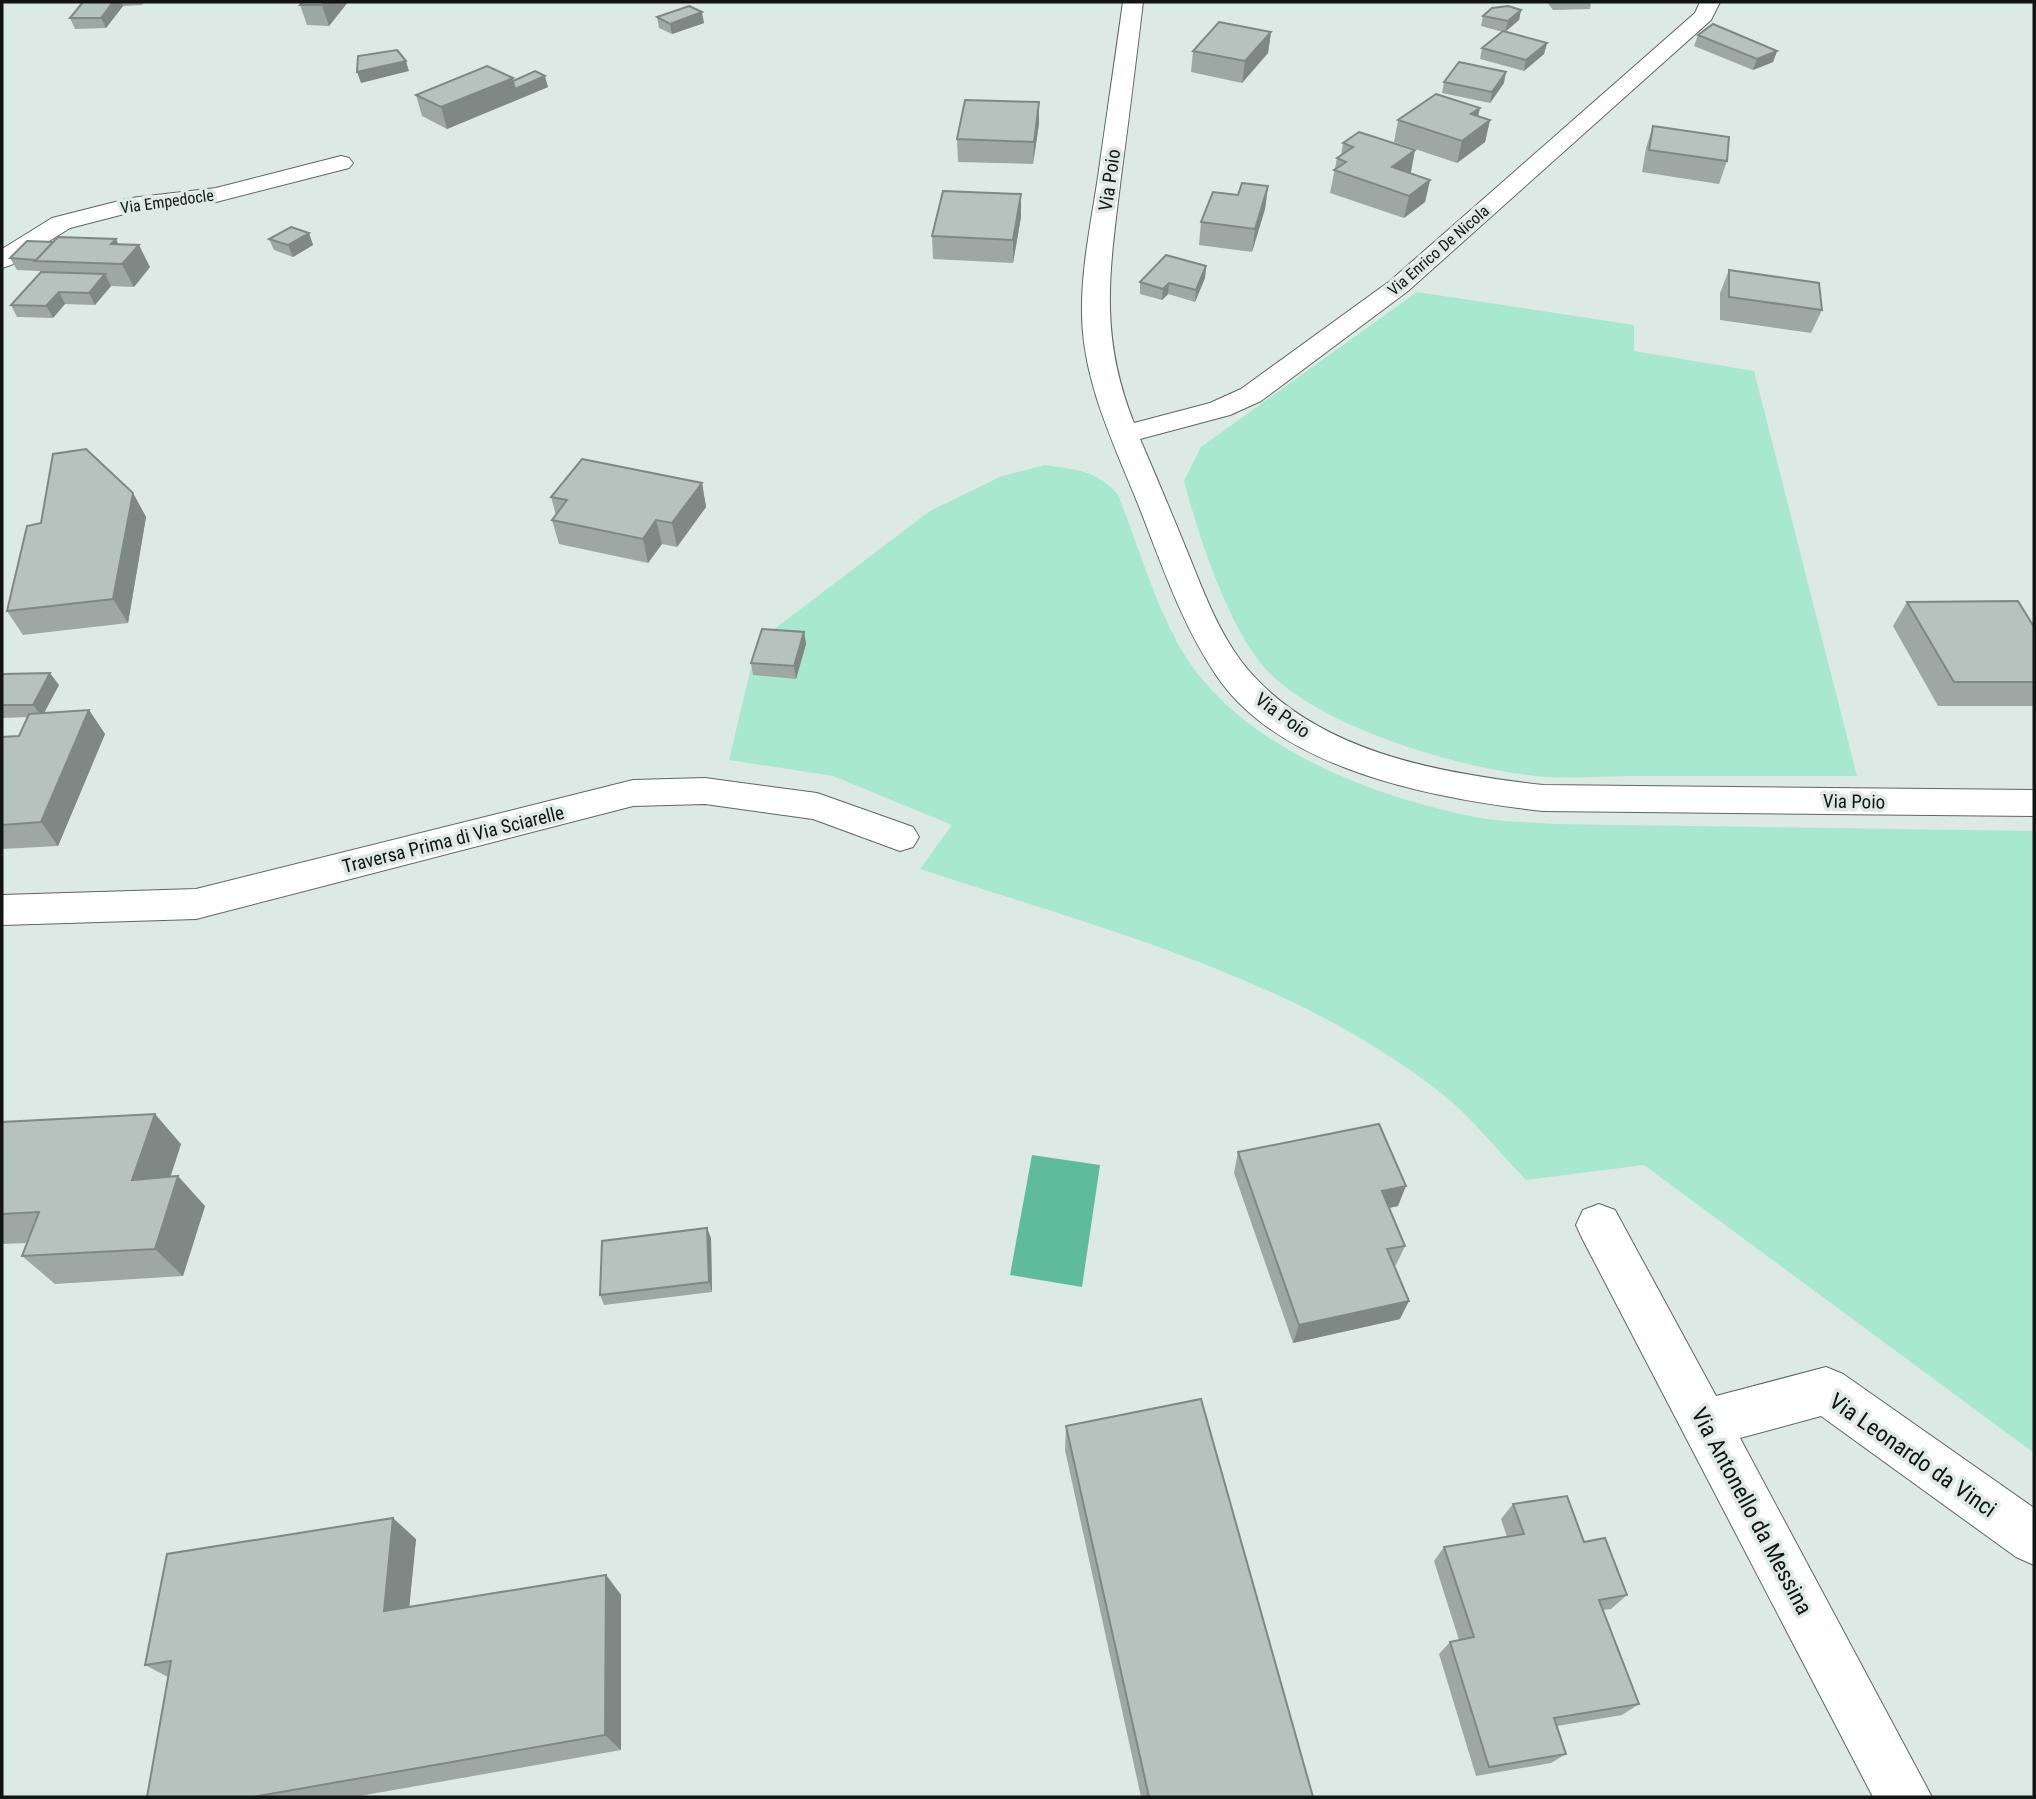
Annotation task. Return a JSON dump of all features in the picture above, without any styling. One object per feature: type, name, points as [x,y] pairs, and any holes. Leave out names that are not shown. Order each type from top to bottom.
[{"type":"street","name":"Via Poio","points":[[1133,2],[1100,246],[1095,316],[1098,357],[1124,433],[1205,631],[1231,672],[1263,704],[1308,735],[1367,760],[1423,780],[1488,793],[1543,798],[2034,803]]},
{"type":"street","name":"Via Enrico De Nicola","points":[[1124,433],[1220,409],[1251,395],[1399,286],[1704,16],[1710,2]]},
{"type":"street","name":"Via Empedocle","points":[[2,260],[61,223],[131,205],[216,195],[341,163]]},
{"type":"street","name":"Traversa Prima di Via Sciarelle","points":[[2,910],[196,904],[634,793],[705,791],[817,806],[900,837]]},
{"type":"street","name":"Via Antonello da Messina","points":[[1599,1225],[1904,1797]]},
{"type":"street","name":"Via Leonardo da Vinci","points":[[1706,1423],[1826,1391],[2034,1539]]},
{"type":"shaded area","points":[[1417,292],[1634,325],[1634,351],[1754,371],[1857,776],[1567,778],[1497,770],[1422,751],[1345,722],[1310,704],[1281,683],[1259,661],[1224,599],[1205,550],[1184,481],[1201,447]]},
{"type":"shaded area","points":[[1045,465],[1094,476],[1118,495],[1153,589],[1177,642],[1201,678],[1232,710],[1309,761],[1351,780],[1438,809],[1507,821],[1554,824],[2034,831],[2034,1453],[1644,1165],[1526,1180],[1471,1121],[1436,1089],[1378,1049],[1317,1014],[1188,958],[920,869],[952,825],[833,776],[729,760],[757,642],[930,511],[1002,476]]},
{"type":"shaded area","points":[[1032,1155],[1100,1165],[1082,1287],[1010,1275]]},
{"type":"building","points":[[83,2],[113,2],[101,18],[70,18]]},
{"type":"building","points":[[303,2],[325,2],[322,5],[300,5]]},
{"type":"building","points":[[689,6],[702,12],[670,24],[657,17]]},
{"type":"building","points":[[1508,6],[1521,10],[1508,21],[1483,16],[1492,8]]},
{"type":"building","points":[[1219,22],[1271,32],[1245,61],[1193,51]]},
{"type":"building","points":[[1713,24],[1777,51],[1757,59],[1698,35]]},
{"type":"building","points":[[1503,31],[1547,43],[1526,60],[1482,48]]},
{"type":"building","points":[[397,50],[406,61],[357,72],[358,56]]},
{"type":"building","points":[[1459,62],[1506,72],[1492,92],[1444,82]]},
{"type":"building","points":[[487,66],[513,78],[441,107],[416,95]]},
{"type":"building","points":[[535,71],[545,76],[515,89],[513,81]]},
{"type":"building","points":[[1436,94],[1480,108],[1471,114],[1490,120],[1462,141],[1398,120]]},
{"type":"building","points":[[965,100],[1039,102],[1034,142],[957,139]]},
{"type":"building","points":[[1653,126],[1729,137],[1727,161],[1649,150]]},
{"type":"building","points":[[1359,132],[1415,150],[1392,167],[1430,180],[1409,196],[1334,170],[1346,162],[1337,158],[1353,147],[1343,143]]},
{"type":"building","points":[[1242,183],[1268,186],[1255,229],[1201,222],[1213,192],[1238,195]]},
{"type":"building","points":[[943,191],[1021,194],[1013,240],[932,236]]},
{"type":"building","points":[[291,227],[309,233],[288,245],[269,239]]},
{"type":"building","points":[[58,237],[116,239],[111,244],[139,245],[122,264],[35,261]]},
{"type":"building","points":[[27,241],[53,242],[36,260],[10,258]]},
{"type":"building","points":[[1166,255],[1206,266],[1196,290],[1169,283],[1163,289],[1140,282]]},
{"type":"building","points":[[1729,270],[1819,283],[1822,310],[1729,297]]},
{"type":"building","points":[[41,272],[105,274],[89,293],[59,292],[46,306],[11,305]]},
{"type":"building","points":[[86,449],[133,493],[113,599],[7,611],[27,526],[41,523],[53,454]]},
{"type":"building","points":[[582,459],[702,483],[672,523],[656,520],[643,539],[552,520],[567,500],[551,497]]},
{"type":"building","points":[[2018,601],[2034,627],[2034,682],[1954,682],[1907,602]]},
{"type":"building","points":[[762,629],[804,632],[794,666],[751,663]]},
{"type":"building","points":[[50,673],[33,705],[2,705],[3,674]]},
{"type":"building","points":[[89,710],[41,822],[2,825],[2,737],[19,736],[29,714]]},
{"type":"building","points":[[155,1114],[132,1180],[178,1176],[155,1249],[22,1256],[39,1212],[2,1214],[2,1122]]},
{"type":"building","points":[[1379,1124],[1406,1186],[1382,1191],[1405,1246],[1387,1249],[1409,1301],[1299,1325],[1238,1152]]},
{"type":"building","points":[[707,1228],[709,1282],[600,1295],[602,1241]]},
{"type":"building","points":[[1201,1399],[1313,1797],[1149,1797],[1066,1426]]},
{"type":"building","points":[[1567,1496],[1584,1542],[1605,1538],[1627,1595],[1599,1600],[1639,1704],[1554,1718],[1566,1754],[1489,1767],[1450,1642],[1474,1637],[1444,1547],[1524,1534],[1513,1504]]},
{"type":"building","points":[[393,1518],[384,1611],[606,1575],[605,1735],[253,1797],[147,1797],[171,1661],[145,1665],[167,1554]]}]
